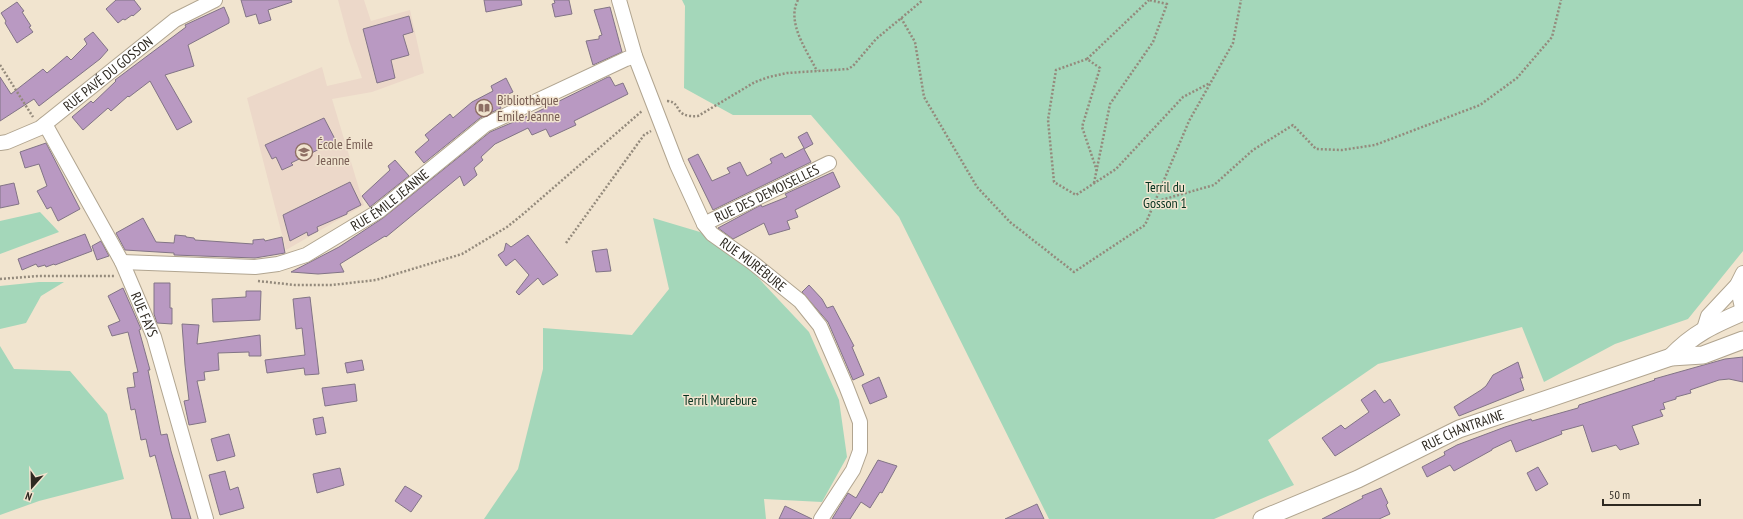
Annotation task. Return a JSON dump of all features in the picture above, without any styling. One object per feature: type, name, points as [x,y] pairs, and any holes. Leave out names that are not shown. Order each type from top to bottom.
[{"type":"street","name":"RUE PAVÉ DU GOSSON","points":[[0,143],[7,142],[42,126],[175,20],[215,0]]},
{"type":"street","name":"RUE MURÉBURE","points":[[619,0],[636,56],[677,165],[704,224],[712,234],[753,263],[800,301],[820,326],[846,386],[860,422],[860,451],[853,470],[821,519]]},
{"type":"street","name":"RUE ÉMILE JEANNE","points":[[124,268],[255,267],[278,264],[306,255],[379,211],[485,125],[626,59],[636,56]]},
{"type":"street","name":"RUE FAYS","points":[[42,126],[124,268],[154,337],[177,412],[206,519]]},
{"type":"street","name":"RUE DES DEMOISELLES","points":[[704,224],[829,163]]},
{"type":"street","name":"RUE CHANTRAINE","points":[[1671,357],[1683,345],[1704,329],[1743,312],[1740,279]]},
{"type":"street","name":"RUE CHANTRAINE","points":[[1704,329],[1708,316],[1740,279]]},
{"type":"street","name":"RUE CHANTRAINE","points":[[1262,519],[1358,479],[1458,429],[1671,357],[1703,355],[1743,341],[1743,316]]},
{"type":"path","points":[[798,0],[794,7],[796,29],[817,71]]},
{"type":"path","points":[[252,281],[295,285],[332,285],[376,280],[462,254],[507,227],[643,111],[654,104],[671,101],[681,114],[687,117],[698,116],[755,82],[787,73],[848,69],[853,66],[876,39],[923,0]]},
{"type":"path","points":[[1094,183],[1110,104],[1153,42],[1167,4],[1149,0],[1087,59],[1056,70],[1048,120],[1054,182],[1076,195],[1116,169],[1183,97],[1211,83]]},
{"type":"path","points":[[901,18],[915,42],[924,97],[977,187],[1010,222],[1074,272],[1145,225],[1153,202],[1189,121],[1233,43],[1241,0]]},
{"type":"path","points":[[1153,202],[1214,185],[1253,150],[1293,125],[1316,149],[1342,150],[1375,145],[1480,105],[1518,78],[1552,37],[1561,0]]},
{"type":"path","points":[[1087,59],[1100,68],[1082,127],[1096,170]]},
{"type":"path","points":[[0,65],[42,126]]},
{"type":"path","points":[[566,243],[644,135],[662,124]]},
{"type":"path","points":[[0,279],[124,268]]},
{"type":"shaded area","name":"École Émile Jeanne","points":[[338,0],[364,0],[371,21],[410,10],[424,73],[372,92],[332,99],[364,205],[286,250],[247,98],[322,67],[327,86],[362,78],[349,41]]},
{"type":"green space","name":"Terril du Gosson 1","points":[[682,0],[1743,0],[1743,251],[1688,319],[1615,344],[1544,382],[1522,327],[1378,364],[1268,440],[1294,485],[1214,519],[1049,519],[899,217],[811,115],[733,115],[684,88],[685,6]]},
{"type":"green space","points":[[40,212],[59,232],[0,254],[0,221]]},
{"type":"green space","name":"Terril Murebure","points":[[653,218],[700,232],[747,266],[809,332],[839,400],[847,457],[822,502],[764,499],[766,519],[484,519],[518,469],[543,369],[543,328],[632,335],[669,289]]},
{"type":"green space","points":[[39,282],[64,282],[41,296],[26,323],[0,329],[0,286]]},
{"type":"green space","points":[[0,346],[14,369],[70,371],[107,414],[124,479],[39,501],[0,515]]},
{"type":"building","points":[[116,0],[134,0],[141,9],[133,16],[132,15],[125,20],[123,19],[118,23],[106,9]]},
{"type":"building","points":[[241,0],[291,0],[292,2],[268,10],[271,20],[259,24],[256,14],[246,17]]},
{"type":"building","points":[[484,0],[521,0],[522,5],[486,12]]},
{"type":"building","points":[[554,0],[569,0],[572,14],[555,17],[552,4],[555,3]]},
{"type":"building","points":[[17,2],[24,11],[22,12],[33,32],[17,43],[1,13]]},
{"type":"building","points":[[224,7],[229,23],[188,45],[194,66],[165,75],[192,122],[177,130],[150,81],[129,97],[128,96],[111,111],[108,108],[83,130],[72,117],[91,101],[93,103],[116,81],[115,80],[186,27],[185,25]]},
{"type":"building","points":[[610,7],[622,52],[593,65],[586,41],[599,39],[599,36],[602,35],[594,10]]},
{"type":"building","points":[[409,16],[413,32],[403,35],[409,55],[391,60],[395,78],[377,83],[363,29]]},
{"type":"building","points":[[93,32],[108,50],[100,59],[39,106],[34,99],[0,121],[0,77],[11,94],[43,69],[47,73],[67,56],[71,60],[87,44],[84,39]]},
{"type":"building","points":[[610,77],[615,86],[623,83],[628,94],[574,121],[576,125],[550,137],[546,129],[532,135],[528,128],[495,144],[481,157],[483,160],[474,168],[477,175],[464,186],[460,176],[386,237],[385,236],[340,264],[344,272],[318,274],[291,272],[339,247],[383,218],[490,132],[537,112]]},
{"type":"building","points":[[506,78],[513,92],[497,99],[501,108],[480,118],[424,163],[415,152],[429,140],[425,135],[450,114],[453,118],[472,102],[493,91],[491,86]]},
{"type":"building","points":[[324,118],[336,141],[291,163],[293,165],[282,170],[276,157],[272,159],[265,145]]},
{"type":"building","points":[[807,132],[813,144],[804,149],[811,162],[713,210],[688,159],[698,154],[712,181],[730,173],[727,168],[740,162],[747,176],[772,163],[770,159],[782,153],[785,158],[804,148],[798,137]]},
{"type":"building","points":[[46,143],[80,209],[58,221],[51,207],[47,209],[37,191],[47,186],[39,164],[25,168],[20,152]]},
{"type":"building","points":[[395,160],[409,176],[370,207],[362,196],[390,170],[388,166]]},
{"type":"building","points":[[833,172],[840,187],[795,210],[798,217],[787,221],[790,229],[769,235],[764,223],[733,239],[718,228],[761,205],[762,207],[787,197],[785,194]]},
{"type":"building","points":[[350,182],[361,205],[347,212],[347,214],[317,227],[318,231],[308,236],[307,232],[290,241],[283,215]]},
{"type":"building","points":[[14,183],[19,204],[0,208],[0,186]]},
{"type":"building","points":[[143,218],[156,242],[174,243],[175,235],[194,238],[195,240],[253,244],[253,240],[264,239],[265,241],[282,237],[285,253],[255,258],[174,255],[174,253],[125,250],[116,233]]},
{"type":"building","points":[[85,234],[92,251],[55,265],[38,267],[36,264],[22,270],[18,259]]},
{"type":"building","points":[[528,235],[558,275],[543,285],[538,278],[519,295],[516,292],[529,275],[515,259],[506,266],[498,255],[504,251],[506,243],[511,247]]},
{"type":"building","points":[[101,241],[109,256],[97,260],[92,246]]},
{"type":"building","points":[[607,249],[611,271],[596,272],[592,251]]},
{"type":"building","points":[[154,283],[170,283],[170,308],[172,308],[172,324],[157,323],[154,314]]},
{"type":"building","points":[[809,285],[822,299],[827,308],[833,306],[854,346],[852,347],[864,375],[853,380],[828,322],[802,292]]},
{"type":"building","points":[[123,288],[141,329],[139,330],[150,370],[148,370],[161,435],[167,434],[191,519],[172,519],[155,455],[150,457],[146,439],[141,440],[135,409],[131,410],[127,388],[135,387],[133,373],[138,372],[128,332],[112,336],[108,326],[120,321],[108,296]]},
{"type":"building","points":[[246,291],[261,291],[260,320],[213,322],[212,299],[246,297]]},
{"type":"building","points":[[310,297],[319,374],[305,375],[304,368],[267,373],[265,360],[305,355],[302,328],[296,329],[293,299]]},
{"type":"building","points":[[182,324],[199,325],[197,344],[260,335],[261,356],[249,356],[249,352],[218,353],[219,370],[204,372],[205,380],[197,381],[206,422],[189,425],[184,401],[189,400]]},
{"type":"building","points":[[1743,357],[1743,382],[1729,379],[1719,380],[1690,390],[1691,393],[1676,397],[1676,399],[1663,403],[1665,409],[1660,410],[1663,416],[1632,426],[1639,444],[1620,450],[1616,445],[1592,452],[1583,425],[1561,431],[1562,434],[1516,452],[1511,440],[1454,471],[1450,465],[1427,477],[1422,467],[1445,455],[1444,452],[1457,445],[1505,427],[1578,408],[1579,405],[1655,380],[1654,379],[1725,359]]},
{"type":"building","points":[[362,360],[364,370],[347,373],[345,363]]},
{"type":"building","points":[[1518,362],[1523,378],[1520,378],[1524,390],[1459,416],[1454,407],[1486,386],[1493,375]]},
{"type":"building","points":[[879,377],[887,397],[870,404],[862,385]]},
{"type":"building","points":[[355,384],[357,401],[325,406],[322,388]]},
{"type":"building","points":[[1375,390],[1384,403],[1390,399],[1400,415],[1335,456],[1322,438],[1341,425],[1345,429],[1369,412],[1361,400]]},
{"type":"building","points":[[323,417],[326,433],[316,435],[313,419]]},
{"type":"building","points":[[229,434],[235,456],[217,461],[211,439]]},
{"type":"building","points":[[878,460],[897,466],[882,493],[880,492],[870,508],[861,502],[850,519],[832,519],[848,493],[856,498]]},
{"type":"building","points":[[1538,467],[1548,484],[1536,491],[1527,473]]},
{"type":"building","points":[[340,468],[344,485],[317,493],[313,474]]},
{"type":"building","points":[[225,471],[230,490],[238,487],[244,508],[220,515],[209,475]]},
{"type":"building","points":[[405,486],[422,496],[411,512],[395,501]]},
{"type":"building","points":[[1381,488],[1388,503],[1386,505],[1390,514],[1379,519],[1322,519],[1363,498],[1362,496]]},
{"type":"building","points":[[1037,504],[1044,519],[1005,519]]},
{"type":"building","points":[[785,506],[812,519],[779,519]]},
{"type":"place","name":"Bibliothèque Emile Jeanne","points":[[484,108]]},
{"type":"place","name":"École Émile Jeanne","points":[[304,152]]}]
